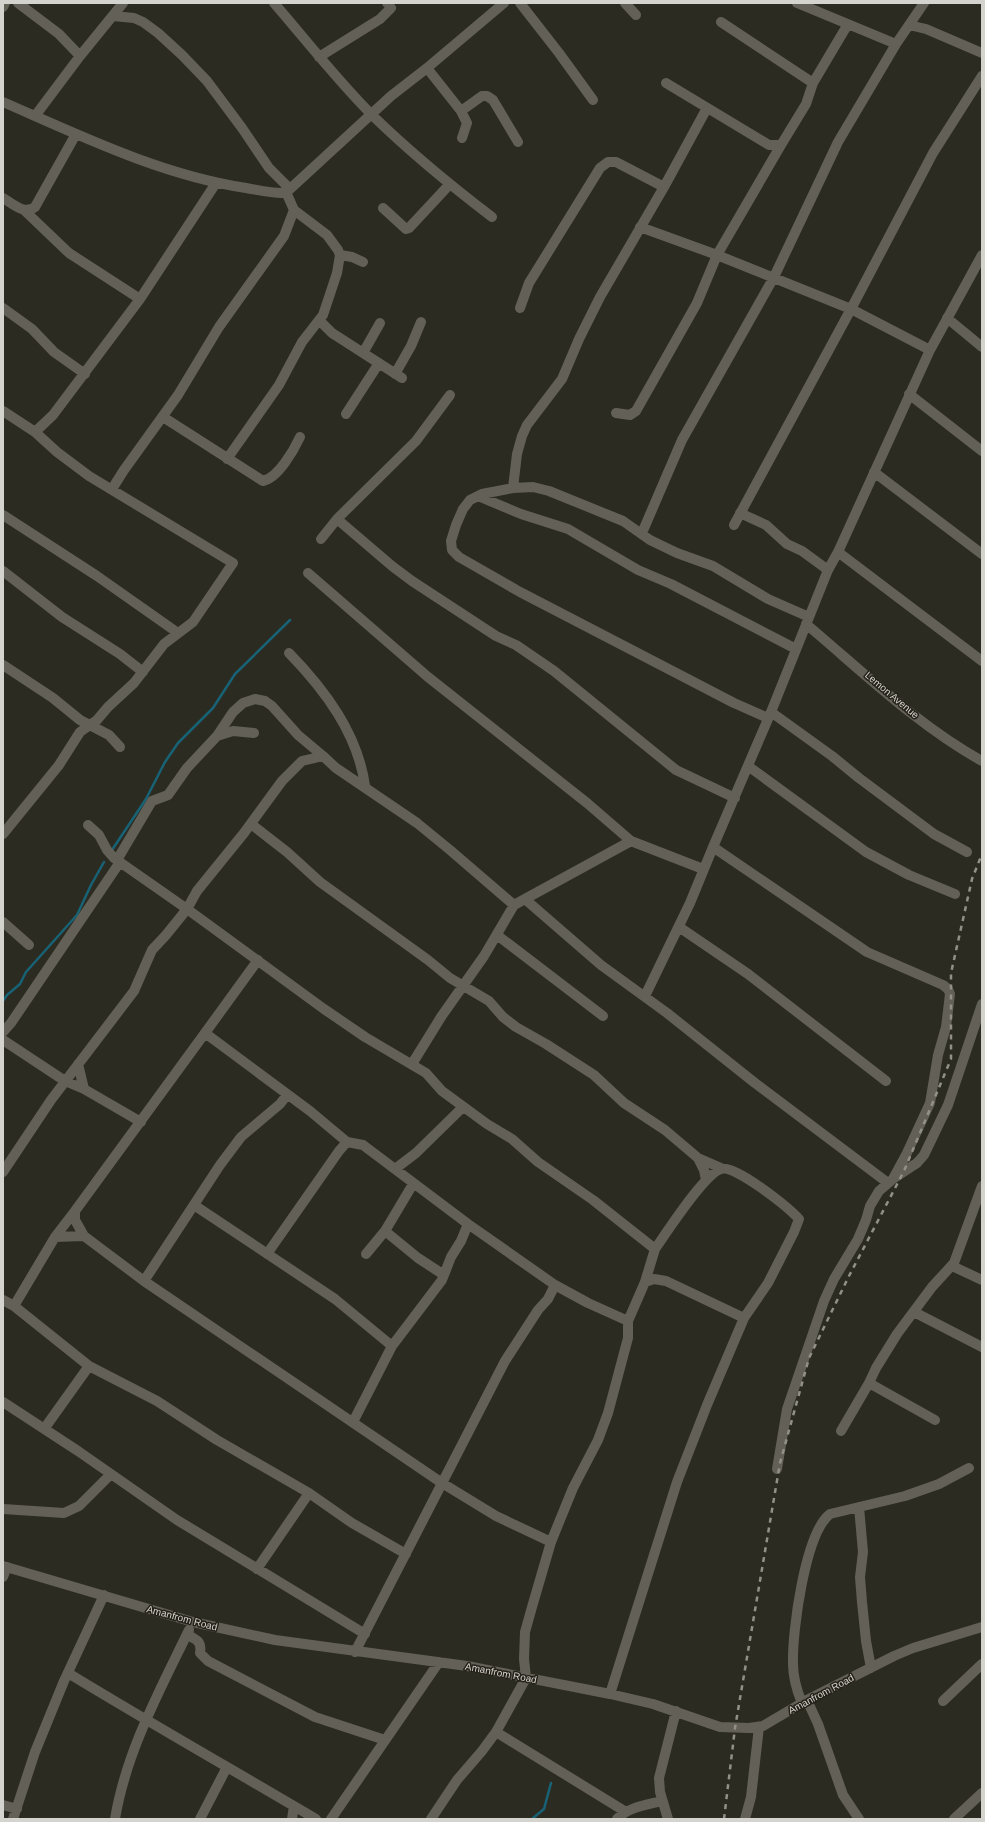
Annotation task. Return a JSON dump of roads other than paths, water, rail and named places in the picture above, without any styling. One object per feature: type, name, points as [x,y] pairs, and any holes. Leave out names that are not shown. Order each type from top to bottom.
[{"type":"street","points":[[3,7],[5,3]]},
{"type":"street","points":[[18,3],[59,34],[80,56]]},
{"type":"street","points":[[35,116],[80,56],[114,16],[123,3]]},
{"type":"street","points":[[274,3],[319,57],[372,114],[449,185],[492,217]]},
{"type":"street","points":[[319,57],[380,19],[391,8],[387,3]]},
{"type":"street","points":[[3,102],[76,134],[142,160],[216,183],[278,193],[288,190],[391,96],[427,68],[504,3]]},
{"type":"street","points":[[520,3],[559,53],[592,100]]},
{"type":"street","points":[[625,3],[636,15]]},
{"type":"street","points":[[797,3],[896,44]]},
{"type":"street","points":[[642,533],[682,440],[774,277],[838,142],[896,44],[924,3]]},
{"type":"street","points":[[114,16],[134,18],[143,22],[158,33],[182,55],[207,81],[246,133],[269,168],[288,190],[294,210],[327,235],[340,255],[332,293],[320,321],[310,330],[279,385],[228,458]]},
{"type":"street","points":[[721,22],[813,83]]},
{"type":"street","points":[[616,413],[630,415],[636,411],[697,303],[717,255],[806,104],[813,83],[848,24]]},
{"type":"street","points":[[909,25],[939,34],[982,54]]},
{"type":"street","points":[[427,68],[461,112],[467,123],[462,138]]},
{"type":"street","points":[[734,525],[851,309],[933,153],[982,76]]},
{"type":"street","points":[[666,83],[769,145],[781,145]]},
{"type":"street","points":[[461,112],[482,96],[487,96],[493,100],[518,142]]},
{"type":"street","points":[[513,488],[517,454],[527,425],[562,379],[579,339],[600,297],[664,187],[707,108]]},
{"type":"street","points":[[24,211],[30,211],[35,207],[76,134]]},
{"type":"street","points":[[520,308],[529,283],[600,168],[608,162],[616,162],[664,187]]},
{"type":"street","points":[[35,432],[53,415],[140,299],[216,183]]},
{"type":"street","points":[[383,208],[406,229],[410,228],[449,185]]},
{"type":"street","points":[[3,198],[24,211],[69,253],[140,299]]},
{"type":"street","points":[[112,489],[178,395],[218,327],[284,236],[294,210]]},
{"type":"street","points":[[640,227],[774,277],[851,309],[930,350]]},
{"type":"street","points":[[340,255],[352,257],[363,262]]},
{"type":"street","points":[[645,996],[679,927],[735,798],[828,570],[838,552],[930,350],[981,258]]},
{"type":"street","points":[[3,308],[32,329],[54,352],[85,374]]},
{"type":"street","points":[[947,318],[982,347]]},
{"type":"street","points":[[320,321],[332,333],[398,376],[421,322]]},
{"type":"street","points":[[363,353],[380,323]]},
{"type":"street","points":[[346,414],[379,363]]},
{"type":"street","points":[[909,394],[982,451]]},
{"type":"street","points":[[321,538],[337,518],[416,441],[450,395]]},
{"type":"street","points":[[3,411],[35,432],[57,452],[89,476],[233,563],[193,622],[164,644],[134,683],[89,726],[80,732],[59,765],[3,834]]},
{"type":"street","points":[[163,417],[263,481],[266,480],[291,455],[300,437]]},
{"type":"street","points":[[874,472],[982,554]]},
{"type":"street","name":"Lemon Avenue","points":[[478,496],[513,488],[533,487],[549,491],[623,521],[650,540],[673,551],[713,566],[768,600],[808,620],[906,709],[946,739],[982,761]]},
{"type":"street","points":[[796,649],[668,582],[638,570],[568,529],[521,514],[478,496],[470,500],[466,505],[456,525],[451,541],[452,550],[459,557],[520,592],[734,703],[770,715],[832,756],[934,834],[967,852]]},
{"type":"street","points":[[740,513],[766,525],[787,544],[802,551],[828,570]]},
{"type":"street","points":[[3,514],[97,576],[178,634]]},
{"type":"street","points":[[337,518],[387,562],[407,577],[496,636],[516,645],[554,672],[676,770],[735,798]]},
{"type":"street","points":[[838,552],[982,661]]},
{"type":"street","points":[[3,571],[62,617],[120,654],[143,672]]},
{"type":"street","points":[[308,573],[428,677],[631,841],[703,869]]},
{"type":"street","points":[[289,654],[303,668],[344,721],[351,736],[365,786]]},
{"type":"street","points":[[3,665],[53,698],[89,726],[99,729],[109,735],[120,747]]},
{"type":"street","points":[[3,1032],[11,1023],[118,861],[152,801],[168,795],[188,768],[217,736],[233,712],[243,703],[255,699],[265,701],[272,706],[298,735],[336,768],[365,786],[438,840],[514,906]]},
{"type":"street","points":[[217,736],[233,731],[254,733]]},
{"type":"street","points":[[3,1172],[51,1100],[134,991],[152,950],[166,935],[186,909],[205,880],[251,824],[291,771],[302,761],[323,756]]},
{"type":"street","points":[[748,766],[866,852],[909,875],[955,894]]},
{"type":"street","points":[[251,824],[287,852],[320,882],[463,986],[489,1001],[503,1017],[516,1027],[546,1044],[594,1075],[624,1103],[665,1130],[698,1158],[721,1168],[729,1168],[739,1173],[772,1196],[799,1219],[799,1223],[788,1247],[768,1283],[744,1318],[707,1405],[677,1482],[610,1694]]},
{"type":"street","points":[[88,825],[99,835],[107,850],[118,861],[359,1033],[426,1073],[442,1091],[463,1107],[512,1139],[538,1162],[593,1200],[655,1249]]},
{"type":"street","points":[[412,1064],[440,1017],[497,935],[514,906],[631,841]]},
{"type":"street","points":[[713,847],[867,952],[948,988],[950,994],[946,1027],[938,1054],[930,1103],[922,1122],[890,1181]]},
{"type":"street","points":[[526,900],[576,945],[645,996],[760,1087],[890,1181]]},
{"type":"street","points":[[3,922],[29,945]]},
{"type":"street","points":[[679,927],[748,974],[886,1080]]},
{"type":"street","points":[[497,935],[603,1016]]},
{"type":"street","points":[[14,1306],[55,1236],[76,1211],[258,960]]},
{"type":"street","points":[[777,1469],[787,1409],[824,1301],[834,1279],[858,1239],[870,1206],[879,1191],[890,1181],[917,1163],[924,1155],[948,1105],[982,1004]]},
{"type":"street","points":[[205,1033],[310,1111],[347,1142],[363,1145],[413,1184],[555,1285],[588,1303],[628,1321]]},
{"type":"street","points":[[3,1040],[65,1081],[84,1089],[141,1122]]},
{"type":"street","points":[[78,1064],[84,1089]]},
{"type":"street","points":[[144,1281],[220,1165],[241,1137],[280,1104],[287,1095]]},
{"type":"street","points":[[395,1169],[416,1153],[463,1107]]},
{"type":"street","points":[[267,1254],[347,1142]]},
{"type":"street","points":[[698,1158],[704,1170],[706,1180]]},
{"type":"street","points":[[431,1819],[457,1780],[496,1732],[526,1678],[524,1659],[525,1632],[551,1542],[573,1488],[598,1440],[608,1413],[628,1338],[628,1321],[649,1278],[655,1249],[706,1180],[721,1168]]},
{"type":"street","points":[[366,1254],[385,1231],[413,1184]]},
{"type":"street","points":[[841,1431],[897,1334],[932,1287],[952,1266],[960,1250],[963,1235],[982,1186]]},
{"type":"street","points":[[194,1205],[335,1300],[392,1346]]},
{"type":"street","points":[[76,1211],[75,1220],[84,1236],[144,1281],[442,1483],[496,1516],[551,1542]]},
{"type":"street","points":[[353,1422],[392,1346],[442,1280],[468,1224]]},
{"type":"street","points":[[385,1231],[422,1262],[444,1275]]},
{"type":"street","points":[[55,1236],[84,1236]]},
{"type":"street","points":[[952,1266],[982,1280]]},
{"type":"street","points":[[649,1278],[666,1281],[744,1318]]},
{"type":"street","points":[[355,1652],[505,1361],[534,1316],[548,1299],[555,1285]]},
{"type":"street","points":[[3,1300],[14,1306],[89,1366],[157,1401],[217,1440],[309,1493],[352,1523],[406,1554]]},
{"type":"street","points":[[914,1312],[982,1347]]},
{"type":"street","points":[[44,1429],[89,1366]]},
{"type":"street","points":[[869,1383],[935,1420]]},
{"type":"street","points":[[3,1402],[177,1520],[365,1634]]},
{"type":"street","points":[[860,1819],[843,1795],[818,1724],[797,1691],[793,1664],[796,1609],[811,1551],[824,1519],[830,1514],[879,1501],[905,1496],[939,1484],[969,1468]]},
{"type":"street","points":[[3,1509],[64,1513],[79,1506],[111,1474]]},
{"type":"street","points":[[257,1569],[309,1493]]},
{"type":"street","points":[[859,1507],[863,1552],[860,1577],[866,1641],[871,1668]]},
{"type":"street","points":[[3,1577],[5,1566]]},
{"type":"street","name":"Amanfrom Road","points":[[5,1566],[193,1622],[275,1640],[355,1652],[439,1662],[610,1694],[653,1704],[720,1727],[759,1727],[804,1701],[913,1648],[981,1630]]},
{"type":"street","points":[[3,1805],[15,1814],[35,1752],[68,1673],[104,1595]]},
{"type":"street","points":[[115,1819],[118,1800],[128,1766],[146,1720],[193,1622]]},
{"type":"street","points":[[187,1635],[198,1640],[201,1646],[200,1653],[203,1658],[214,1664],[315,1717],[385,1740]]},
{"type":"street","points":[[332,1819],[439,1662]]},
{"type":"street","points":[[943,1701],[982,1664]]},
{"type":"street","points":[[68,1673],[316,1819]]},
{"type":"street","points":[[668,1819],[662,1801],[659,1778],[676,1711]]},
{"type":"street","points":[[745,1819],[751,1797],[759,1727]]},
{"type":"street","points":[[496,1732],[626,1812]]},
{"type":"street","points":[[200,1819],[227,1767]]},
{"type":"street","points":[[954,1819],[982,1793]]},
{"type":"street","points":[[617,1819],[626,1812],[662,1801]]},
{"type":"street","points":[[292,1819],[294,1806]]},
{"type":"waterway","points":[[112,850],[146,799],[165,762],[178,743],[213,708],[235,674],[290,620]]},
{"type":"waterway","points":[[3,1001],[7,995],[20,984],[26,972],[77,915],[104,862]]},
{"type":"waterway","points":[[532,1819],[544,1809],[551,1783]]},
{"type":"railway","points":[[724,1819],[735,1728],[780,1463],[809,1358],[849,1276],[904,1171],[951,1059],[951,973],[972,879],[982,854]]}]
